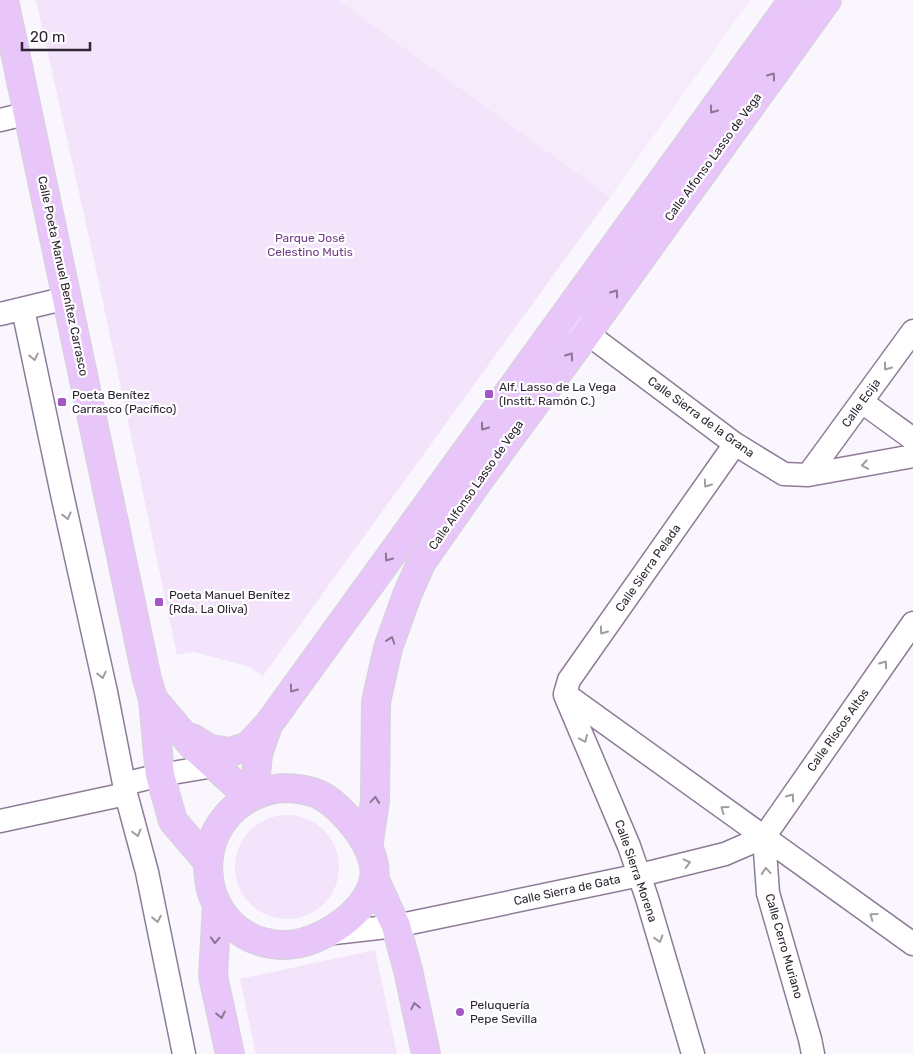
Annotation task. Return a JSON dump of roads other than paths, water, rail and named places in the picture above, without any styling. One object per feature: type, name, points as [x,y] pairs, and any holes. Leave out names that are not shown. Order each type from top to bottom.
[{"type":"main road","name":"Calle Poeta Manuel Benítez Carrasco","points":[[4,0],[153,699],[160,775],[173,822],[208,862]]},
{"type":"main road","points":[[178,730],[210,749],[231,752],[248,746],[268,725],[793,0]]},
{"type":"main road","name":"Calle Alfonso Lasso de Vega","points":[[368,848],[375,801],[376,702],[388,648],[406,595],[422,564],[473,488],[827,0]]},
{"type":"main road","name":"Calle Poeta Manuel Benítez Carrasco","points":[[153,699],[178,730],[214,766],[251,796]]},
{"type":"main road","points":[[251,796],[258,754],[268,725]]},
{"type":"main road","points":[[290,788],[317,794],[333,803],[346,816],[368,848],[374,867],[374,878],[370,891],[350,917],[325,934],[312,940],[299,943],[271,943],[246,934],[225,915],[217,904],[210,886],[208,862],[213,838],[218,827],[234,808],[251,796],[271,789],[290,788]]},
{"type":"main road","points":[[374,878],[396,926],[408,970],[426,1054]]},
{"type":"main road","points":[[217,904],[213,976],[230,1054]]},
{"type":"street","points":[[0,120],[29,113]]},
{"type":"street","points":[[0,314],[66,298]]},
{"type":"street","points":[[23,309],[104,682],[125,789],[147,872],[184,1054]]},
{"type":"street","points":[[564,316],[587,333]]},
{"type":"street","name":"Calle Ecija","points":[[808,475],[913,331]]},
{"type":"street","name":"Calle Sierra de la Grana","points":[[587,333],[735,444],[784,474],[808,475],[913,456]]},
{"type":"street","points":[[862,402],[913,439]]},
{"type":"street","name":"Calle Sierra Pelada","points":[[564,694],[570,680],[735,444]]},
{"type":"street","name":"Calle Riscos Altos","points":[[764,837],[913,623]]},
{"type":"street","points":[[564,694],[913,944]]},
{"type":"street","name":"Calle Sierra Morena","points":[[564,694],[630,846],[693,1054]]},
{"type":"street","points":[[0,821],[125,789],[160,775],[214,766]]},
{"type":"street","name":"Calle Sierra de Gata","points":[[325,934],[396,926],[640,875],[725,854],[764,837]]},
{"type":"street","name":"Calle Cerro Muriano","points":[[764,837],[768,893],[813,1054]]},
{"type":"place","name":"Alf. Lasso de La Vega (Instit. Ramón C.)","points":[[489,394]]},
{"type":"place","name":"Poeta Benítez Carrasco (Pacífico)","points":[[62,402]]},
{"type":"place","name":"Poeta Manuel Benítez (Rda. La Oliva)","points":[[159,602]]},
{"type":"place","name":"Peluquería Pepe Sevilla","points":[[460,1012]]},
{"type":"park label","name":"Parque José Celestino Mutis","points":[[310,245]]}]
